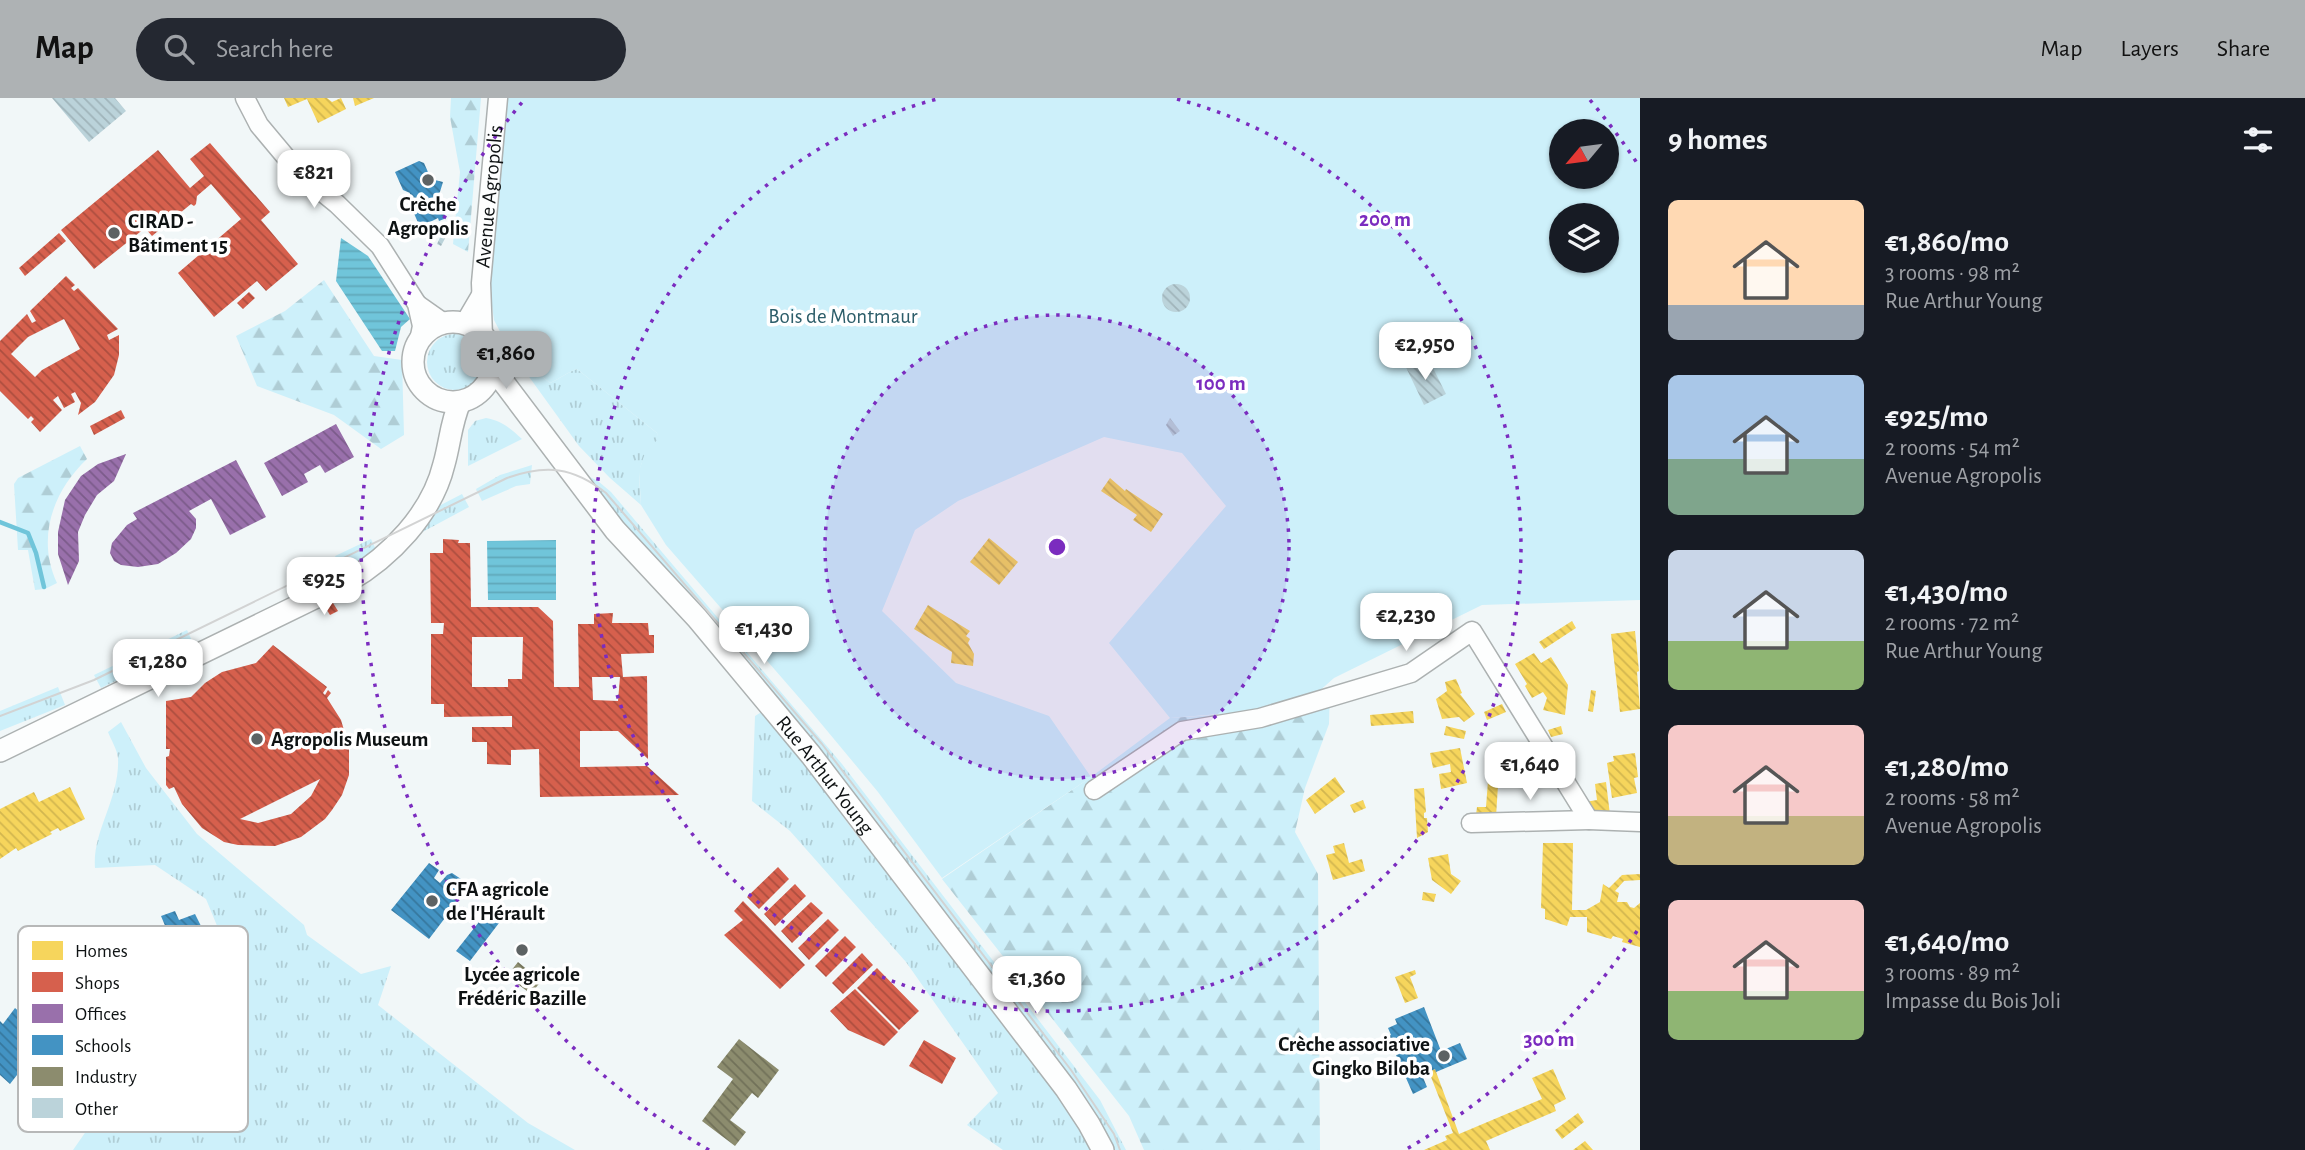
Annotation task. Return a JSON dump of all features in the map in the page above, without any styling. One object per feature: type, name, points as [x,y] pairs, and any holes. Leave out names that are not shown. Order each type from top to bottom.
[{"type":"street","points":[[245,98],[258,125],[300,174],[344,210],[380,246],[417,304],[422,326],[413,358],[414,368],[416,377],[441,421],[446,452]]},
{"type":"street","name":"Avenue Agropolis","points":[[483,336],[481,295],[498,98]]},
{"type":"street","name":"Avenue Agropolis","points":[[454,323],[481,295]]},
{"type":"street","points":[[0,751],[347,582],[372,567],[415,522],[435,490],[444,464],[453,421],[469,397],[489,378],[492,367],[490,351],[483,336],[417,304]]},
{"type":"street","points":[[419,341],[432,328],[454,323]]},
{"type":"street","name":"Rue Arthur Young","points":[[492,367],[615,530],[697,618],[811,755],[1066,1089],[1102,1150]]},
{"type":"street","points":[[426,391],[444,401],[469,397],[529,413]]},
{"type":"street","points":[[1094,790],[1182,731],[1260,718],[1411,673],[1472,631],[1590,820]]},
{"type":"street","points":[[1471,822],[1640,822]]},
{"type":"green space","points":[[451,98],[481,98],[468,252],[453,244],[460,172],[450,117]]},
{"type":"green space","name":"Bois de Montmaur","points":[[505,98],[1640,98],[1640,600],[1482,605],[1334,678],[1308,701],[1268,710],[1170,718],[1109,643],[1226,506],[1182,453],[1104,437],[958,501],[915,530],[882,611],[956,683],[1049,716],[1091,777],[942,878],[878,792],[666,545],[641,505],[639,471],[645,453],[658,439],[657,433],[577,369],[550,383],[509,349],[494,320],[488,277]]},
{"type":"green space","points":[[324,280],[374,356],[402,360],[404,435],[381,449],[334,415],[257,386],[236,336],[285,311]]},
{"type":"green space","points":[[449,334],[461,334],[471,338],[479,346],[483,362],[479,378],[471,386],[461,390],[449,390],[439,386],[431,378],[427,368],[427,356],[431,346],[439,338]]},
{"type":"green space","points":[[509,349],[550,383],[577,369],[657,433],[659,439],[651,447],[640,469],[641,505],[579,446]]},
{"type":"green space","points":[[486,418],[497,421],[522,439],[468,466],[468,430],[475,421]]},
{"type":"green space","points":[[80,446],[87,459],[57,500],[48,532],[51,566],[57,583],[35,590],[28,550],[18,550],[14,484],[18,478]]},
{"type":"green space","points":[[532,465],[530,484],[516,486],[482,501],[476,489],[500,475]]},
{"type":"green space","points":[[573,469],[598,481],[611,492],[842,764],[1100,1100],[1126,1150],[1107,1150]]},
{"type":"green space","points":[[462,494],[469,507],[415,536],[435,508]]},
{"type":"green space","points":[[371,539],[377,552],[343,570],[335,556]]},
{"type":"green space","points":[[187,630],[193,643],[101,688],[94,675]]},
{"type":"green space","points":[[58,687],[65,705],[0,731],[0,711]]},
{"type":"green space","points":[[1330,687],[1329,724],[1305,788],[1295,832],[1318,874],[1320,1150],[1144,1150],[1129,1116],[942,879],[1091,777],[1170,718],[1259,712],[1317,696]]},
{"type":"green space","points":[[765,710],[855,833],[1044,1074],[1094,1150],[1003,1150],[967,1125],[998,1093],[906,962],[790,831],[752,801],[755,716]]},
{"type":"green space","points":[[121,722],[146,768],[197,834],[304,925],[307,935],[361,974],[391,966],[378,1005],[528,1123],[575,1150],[73,1150],[86,1132],[248,1132],[248,926],[217,926],[206,899],[155,865],[95,868],[98,841],[117,773],[118,758],[108,732]]},
{"type":"water","points":[[341,238],[368,256],[410,319],[401,327],[395,351],[382,351],[336,281]]},
{"type":"water","points":[[556,540],[556,600],[488,600],[487,541]]},
{"type":"building: Homes","points":[[284,98],[327,98],[332,102],[341,98],[346,109],[318,123],[307,99],[288,107]]},
{"type":"building: Homes","points":[[353,98],[374,98],[355,106]]},
{"type":"building: Homes","points":[[1110,478],[1125,491],[1126,489],[1163,514],[1151,532],[1133,520],[1137,515],[1101,491]]},
{"type":"building: Homes","points":[[989,538],[1018,562],[999,585],[970,562]]},
{"type":"building: Homes","points":[[928,605],[970,631],[966,636],[970,639],[968,643],[974,654],[973,666],[951,663],[952,652],[914,629]]},
{"type":"building: Homes","points":[[1572,621],[1576,628],[1544,649],[1539,642]]},
{"type":"building: Homes","points":[[1635,631],[1640,709],[1620,712],[1611,634]]},
{"type":"building: Homes","points":[[1534,653],[1541,663],[1551,657],[1568,685],[1565,715],[1543,710],[1547,698],[1543,692],[1532,698],[1525,686],[1527,684],[1515,664]]},
{"type":"building: Homes","points":[[1456,679],[1462,693],[1460,694],[1475,714],[1464,722],[1459,717],[1442,719],[1436,699],[1447,691],[1445,682]]},
{"type":"building: Homes","points":[[1591,690],[1596,691],[1593,712],[1588,711]]},
{"type":"building: Homes","points":[[1502,704],[1506,712],[1487,720],[1484,712]]},
{"type":"building: Homes","points":[[1413,711],[1414,723],[1371,726],[1370,715]]},
{"type":"building: Homes","points":[[1446,726],[1466,731],[1464,739],[1444,735]]},
{"type":"building: Homes","points":[[1561,726],[1563,734],[1551,737],[1548,730]]},
{"type":"building: Homes","points":[[1460,748],[1467,783],[1441,789],[1439,774],[1451,772],[1450,764],[1433,768],[1430,753]]},
{"type":"building: Homes","points":[[1635,753],[1638,777],[1634,778],[1637,793],[1612,798],[1607,763],[1614,761],[1613,756]]},
{"type":"building: Homes","points":[[1489,768],[1499,769],[1496,817],[1476,815],[1477,807],[1486,807]]},
{"type":"building: Homes","points":[[1335,777],[1345,792],[1315,814],[1306,800]]},
{"type":"building: Homes","points":[[1606,782],[1610,815],[1594,815],[1585,802],[1597,800],[1595,784]]},
{"type":"building: Homes","points":[[70,787],[85,819],[60,831],[58,828],[50,832],[52,834],[18,851],[16,848],[0,859],[0,809],[34,792],[39,802]]},
{"type":"building: Homes","points":[[1424,788],[1424,818],[1427,818],[1428,832],[1417,838],[1414,789]]},
{"type":"building: Homes","points":[[1363,800],[1366,808],[1354,813],[1350,805]]},
{"type":"building: Homes","points":[[1344,843],[1349,863],[1362,859],[1365,871],[1333,880],[1326,855],[1335,853],[1333,846]]},
{"type":"building: Homes","points":[[1543,843],[1573,843],[1572,910],[1586,910],[1600,902],[1603,884],[1609,888],[1622,875],[1640,874],[1640,880],[1624,881],[1615,891],[1619,893],[1617,902],[1627,902],[1634,908],[1640,903],[1640,947],[1622,942],[1623,939],[1613,936],[1611,939],[1587,932],[1587,917],[1570,917],[1567,926],[1545,919],[1545,909],[1541,908]]},
{"type":"building: Homes","points":[[1448,854],[1451,874],[1461,881],[1451,894],[1432,880],[1428,858]]},
{"type":"building: Homes","points":[[1423,892],[1436,894],[1434,902],[1422,900]]},
{"type":"building: Homes","points":[[1415,970],[1416,974],[1410,977],[1418,998],[1405,1003],[1395,977]]},
{"type":"building: Homes","points":[[1435,1069],[1459,1134],[1542,1099],[1532,1078],[1553,1069],[1566,1099],[1554,1105],[1556,1111],[1486,1141],[1490,1150],[1424,1150],[1447,1140],[1445,1136],[1453,1133],[1429,1072]]},
{"type":"building: Homes","points":[[1578,1113],[1584,1122],[1562,1139],[1555,1130]]},
{"type":"building: Homes","points":[[1585,1141],[1593,1150],[1573,1150]]},
{"type":"building: Shops","name":"CIRAD - Bâtiment 15","points":[[210,143],[270,212],[261,220],[298,264],[266,291],[257,281],[214,317],[178,273],[241,219],[211,184],[197,196],[194,206],[191,204],[152,236],[145,228],[94,269],[61,230],[158,150],[190,188],[204,176],[190,159]]},
{"type":"building: Shops","points":[[59,233],[66,241],[25,276],[19,268]]},
{"type":"building: Shops","points":[[66,276],[75,285],[71,288],[74,291],[78,288],[118,329],[107,335],[109,340],[119,335],[119,355],[114,375],[95,402],[78,415],[81,403],[75,392],[71,394],[75,402],[64,408],[58,396],[53,400],[62,410],[40,432],[31,422],[34,419],[31,416],[28,419],[0,391],[0,341],[27,314],[32,323],[36,321],[30,311]],"holes":[[[64,319],[80,349],[42,370],[35,377],[11,354],[28,337]]]},
{"type":"building: Shops","points":[[249,292],[255,298],[243,309],[237,303]]},
{"type":"building: Shops","points":[[121,410],[125,418],[94,435],[90,426]]},
{"type":"building: Shops","points":[[443,539],[470,543],[471,607],[538,607],[553,621],[554,687],[579,687],[578,624],[594,624],[594,614],[613,613],[612,623],[648,623],[649,635],[654,635],[654,653],[621,654],[623,677],[647,676],[648,759],[618,731],[580,731],[580,767],[647,766],[679,795],[540,797],[539,749],[511,750],[511,765],[487,764],[487,742],[472,742],[472,727],[512,727],[512,716],[444,717],[444,704],[431,704],[431,634],[443,634],[444,623],[431,623],[430,553],[443,553]],"holes":[[[472,637],[523,637],[522,679],[508,679],[508,687],[472,687]],[[592,677],[620,677],[618,701],[593,700]]]},
{"type":"building: Shops","points":[[333,603],[338,611],[330,615],[325,607]]},
{"type":"building: Shops","name":"Agropolis Museum","points":[[273,645],[327,687],[323,693],[325,695],[328,690],[331,693],[327,698],[341,720],[349,747],[349,775],[342,795],[332,810],[325,819],[301,837],[275,846],[224,842],[202,828],[182,804],[174,787],[169,789],[166,785],[166,757],[169,756],[170,749],[166,749],[166,701],[191,697],[205,683],[222,672],[256,663]],"holes":[[[320,779],[311,796],[291,814],[258,823],[240,819]]]},
{"type":"building: Shops","points":[[778,867],[789,879],[759,909],[747,897]]},
{"type":"building: Shops","points":[[795,884],[806,896],[775,926],[764,914]]},
{"type":"building: Shops","points":[[743,901],[805,965],[780,989],[724,935],[743,920],[734,911]]},
{"type":"building: Shops","points":[[811,902],[823,913],[792,943],[781,931]]},
{"type":"building: Shops","points":[[828,919],[839,930],[809,960],[798,948]]},
{"type":"building: Shops","points":[[845,936],[856,947],[826,977],[815,966]]},
{"type":"building: Shops","points":[[862,953],[873,965],[843,994],[832,983]]},
{"type":"building: Shops","points":[[877,968],[919,1011],[899,1030],[857,988]]},
{"type":"building: Shops","points":[[855,989],[898,1032],[884,1046],[848,1030],[830,1011]]},
{"type":"building: Shops","points":[[924,1040],[956,1058],[942,1084],[909,1066]]},
{"type":"building: Offices","points":[[336,424],[354,457],[325,473],[320,465],[304,474],[308,482],[282,496],[264,463]]},
{"type":"building: Offices","points":[[126,454],[114,481],[97,495],[85,515],[78,532],[79,561],[68,585],[58,554],[58,532],[65,500],[81,476],[98,464]]},
{"type":"building: Offices","points":[[236,460],[266,517],[230,535],[211,499],[189,511],[196,519],[196,528],[191,539],[176,553],[158,564],[138,567],[121,565],[114,561],[110,553],[112,543],[127,525],[137,519],[133,513]]},
{"type":"building: Schools","points":[[419,161],[424,163],[431,179],[443,182],[439,195],[445,209],[444,219],[439,221],[438,218],[420,227],[412,209],[414,202],[408,200],[410,193],[403,190],[395,172]]},
{"type":"building: Schools","points":[[429,863],[439,870],[434,878],[440,883],[452,873],[470,885],[429,939],[391,910]]},
{"type":"building: Schools","points":[[175,911],[179,920],[195,914],[201,926],[165,926],[161,916]]},
{"type":"building: Schools","points":[[486,913],[499,923],[470,961],[456,951]]},
{"type":"building: Schools","points":[[1424,1007],[1441,1051],[1460,1043],[1467,1059],[1422,1075],[1427,1087],[1413,1094],[1396,1055],[1399,1054],[1397,1049],[1393,1051],[1387,1037],[1391,1035],[1388,1028],[1397,1024],[1395,1019]]},
{"type":"building: Schools","points":[[15,1008],[18,1011],[18,1074],[10,1084],[0,1075],[0,1021],[3,1024]]},
{"type":"building: Industry","points":[[518,962],[541,981],[531,994],[507,976]]},
{"type":"building: Industry","points":[[739,1039],[779,1070],[758,1098],[752,1093],[730,1120],[746,1132],[735,1146],[702,1121],[733,1079],[717,1067]]},
{"type":"building: Other","points":[[52,98],[115,98],[126,111],[89,142]]},
{"type":"building: Other","points":[[444,229],[449,231],[441,246],[437,244]]},
{"type":"building: Other","points":[[1176,284],[1186,288],[1190,298],[1186,308],[1176,312],[1166,308],[1162,298],[1166,288]]},
{"type":"building: Other","points":[[1412,357],[1420,372],[1432,366],[1446,394],[1424,405],[1403,361]]},
{"type":"building: Other","points":[[1170,418],[1180,431],[1173,436],[1166,425]]},
{"type":"waterway","points":[[0,522],[28,533],[44,587]]},
{"type":"tram line","points":[[0,716],[94,680],[507,478],[534,471],[559,470],[570,473],[606,493],[822,744],[1071,1070],[1114,1134],[1120,1150]]},
{"type":"place","name":"Crèche Agropolis","points":[[428,180]]},
{"type":"place","name":"CIRAD - Bâtiment 15","points":[[114,233]]},
{"type":"place","name":"Agropolis Museum","points":[[257,739]]},
{"type":"place","name":"CFA agricole de l'Hérault","points":[[432,901]]},
{"type":"place","name":"Lycée agricole Frédéric Bazille","points":[[522,950]]},
{"type":"place","name":"Crèche associative Gingko Biloba","points":[[1444,1056]]}]
